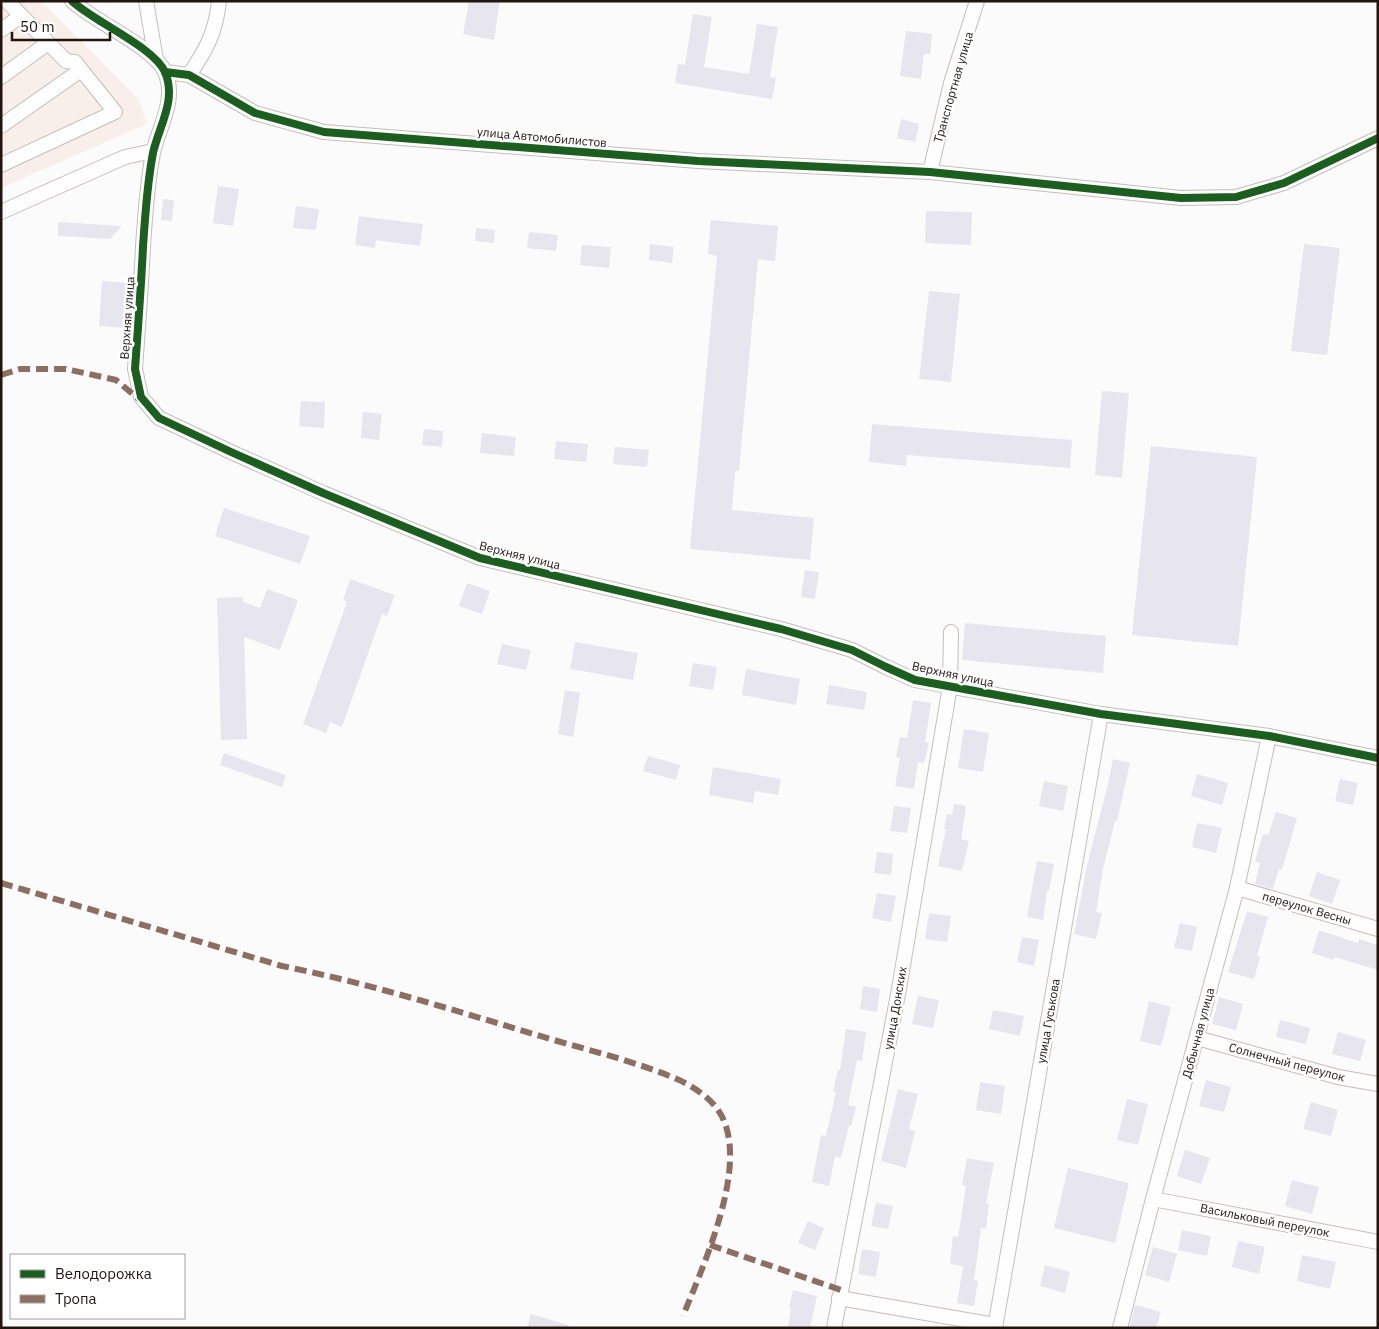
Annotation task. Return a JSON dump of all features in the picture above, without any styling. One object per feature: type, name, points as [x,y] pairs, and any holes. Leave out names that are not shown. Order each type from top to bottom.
[{"type":"street","points":[[1,165],[115,112],[75,62],[66,61],[8,1]]},
{"type":"street","points":[[72,1],[156,60],[165,72]]},
{"type":"street","points":[[146,1],[156,60]]},
{"type":"street","points":[[189,75],[204,53],[212,35],[218,15],[219,1]]},
{"type":"street","name":"Транспортная улица","points":[[930,172],[951,83],[978,1]]},
{"type":"street","points":[[1,30],[21,16]]},
{"type":"street","points":[[1,77],[48,44]]},
{"type":"street","points":[[1,126],[82,70]]},
{"type":"street","name":"улица Автомобилистов","points":[[165,72],[189,75],[256,113],[324,132],[698,161],[930,172],[1181,198],[1236,196],[1284,183],[1378,138]]},
{"type":"street","name":"Верхняя улица","points":[[165,72],[169,94],[166,117],[153,151],[147,194],[135,368],[141,397],[159,418],[323,493],[480,558],[781,629],[852,650],[915,680],[1101,714],[1269,736],[1378,758]]},
{"type":"street","points":[[1,212],[125,157],[153,151]]},
{"type":"street","name":"улица Донских","points":[[834,1328],[899,989],[950,686],[951,632]]},
{"type":"street","name":"улица Гуськова","points":[[995,1326],[1101,714]]},
{"type":"street","name":"Добычная улица","points":[[1120,1328],[1236,888],[1269,736]]},
{"type":"street","name":"переулок Весны","points":[[1236,888],[1378,929]]},
{"type":"street","name":"Солнечный переулок","points":[[1197,1038],[1338,1077],[1378,1084]]},
{"type":"street","name":"Васильковый переулок","points":[[1153,1199],[1378,1242]]},
{"type":"street","points":[[840,1298],[995,1326]]},
{"type":"shaded area","points":[[1,1],[41,1],[138,99],[147,124],[1,188]]},
{"type":"building","points":[[469,1],[500,1],[494,40],[463,34]]},
{"type":"building","points":[[693,14],[712,17],[704,67],[749,74],[757,24],[778,27],[770,77],[776,78],[772,99],[675,83],[678,64],[685,65]]},
{"type":"building","points":[[906,31],[932,34],[930,54],[924,54],[921,79],[900,76]]},
{"type":"building","points":[[901,119],[919,124],[915,142],[897,138]]},
{"type":"building","points":[[218,186],[239,189],[233,226],[213,223]]},
{"type":"building","points":[[163,199],[174,200],[172,221],[161,220]]},
{"type":"building","points":[[296,206],[319,209],[316,230],[293,228]]},
{"type":"building","points":[[926,211],[972,212],[971,245],[925,243]]},
{"type":"building","points":[[359,216],[423,224],[420,246],[376,240],[375,248],[355,245]]},
{"type":"building","points":[[711,220],[778,226],[775,261],[758,259],[739,471],[735,471],[732,510],[814,518],[810,560],[690,549],[717,256],[708,254]]},
{"type":"building","points":[[58,222],[122,226],[110,239],[58,236]]},
{"type":"building","points":[[476,228],[495,230],[494,243],[475,241]]},
{"type":"building","points":[[529,232],[558,235],[556,251],[527,248]]},
{"type":"building","points":[[650,244],[674,247],[672,263],[649,260]]},
{"type":"building","points":[[1304,244],[1340,248],[1327,355],[1291,351]]},
{"type":"building","points":[[582,245],[611,247],[609,268],[580,265]]},
{"type":"building","points":[[102,281],[129,283],[126,328],[99,326]]},
{"type":"building","points":[[929,291],[960,294],[951,382],[919,379]]},
{"type":"building","points":[[1102,391],[1129,393],[1122,478],[1095,475]]},
{"type":"building","points":[[301,401],[325,402],[324,428],[299,426]]},
{"type":"building","points":[[363,412],[382,414],[379,440],[361,438]]},
{"type":"building","points":[[872,424],[1072,440],[1070,468],[907,455],[906,466],[869,462]]},
{"type":"building","points":[[424,429],[443,431],[442,447],[422,445]]},
{"type":"building","points":[[482,433],[516,437],[514,456],[480,453]]},
{"type":"building","points":[[556,441],[588,444],[586,462],[554,459]]},
{"type":"building","points":[[1151,446],[1257,457],[1238,646],[1132,635]]},
{"type":"building","points":[[615,447],[649,450],[647,467],[613,464]]},
{"type":"building","points":[[224,508],[310,536],[300,564],[215,536]]},
{"type":"building","points":[[805,570],[819,572],[815,599],[801,597]]},
{"type":"building","points":[[350,579],[395,595],[387,616],[382,614],[342,727],[330,722],[326,733],[303,724],[347,602],[343,600]]},
{"type":"building","points":[[467,583],[490,591],[482,614],[459,606]]},
{"type":"building","points":[[267,589],[298,600],[280,650],[244,637],[247,739],[221,740],[217,598],[243,597],[243,602],[260,608]]},
{"type":"building","points":[[965,623],[1106,636],[1103,673],[962,660]]},
{"type":"building","points":[[575,642],[638,653],[633,680],[570,669]]},
{"type":"building","points":[[502,644],[531,650],[526,670],[497,664]]},
{"type":"building","points":[[693,663],[717,667],[713,690],[689,686]]},
{"type":"building","points":[[746,669],[800,679],[796,705],[742,695]]},
{"type":"building","points":[[829,685],[867,692],[864,710],[826,704]]},
{"type":"building","points":[[565,690],[580,693],[573,737],[558,734]]},
{"type":"building","points":[[913,700],[931,703],[925,742],[929,743],[924,763],[918,762],[914,789],[895,786],[900,758],[896,757],[900,737],[907,738]]},
{"type":"building","points":[[964,729],[989,733],[983,772],[958,768]]},
{"type":"building","points":[[224,753],[286,775],[282,787],[220,765]]},
{"type":"building","points":[[648,756],[680,765],[676,780],[643,771]]},
{"type":"building","points":[[1113,759],[1130,763],[1117,821],[1115,821],[1103,869],[1096,912],[1102,913],[1096,939],[1074,934],[1087,865]]},
{"type":"building","points":[[713,767],[781,779],[778,795],[755,791],[753,803],[709,795]]},
{"type":"building","points":[[1197,774],[1228,783],[1222,805],[1191,796]]},
{"type":"building","points":[[1340,779],[1358,783],[1353,805],[1335,801]]},
{"type":"building","points":[[1044,781],[1068,786],[1063,811],[1039,806]]},
{"type":"building","points":[[954,804],[966,806],[961,839],[969,841],[962,871],[938,866],[946,829],[944,829],[947,814],[952,815]]},
{"type":"building","points":[[894,806],[911,808],[907,833],[890,831]]},
{"type":"building","points":[[1276,812],[1297,818],[1282,870],[1279,869],[1273,889],[1255,884],[1260,863],[1255,861],[1263,834],[1268,835]]},
{"type":"building","points":[[1197,823],[1222,828],[1216,853],[1192,847]]},
{"type":"building","points":[[877,852],[893,854],[891,875],[874,873]]},
{"type":"building","points":[[1037,861],[1054,864],[1049,891],[1047,890],[1043,920],[1027,917]]},
{"type":"building","points":[[1317,872],[1340,880],[1332,904],[1309,896]]},
{"type":"building","points":[[877,893],[896,896],[891,922],[872,918]]},
{"type":"building","points":[[1247,911],[1268,917],[1257,956],[1260,957],[1254,979],[1228,972]]},
{"type":"building","points":[[929,913],[951,916],[947,942],[925,939]]},
{"type":"building","points":[[1180,923],[1197,927],[1192,951],[1174,948]]},
{"type":"building","points":[[1319,930],[1358,943],[1359,939],[1378,945],[1378,970],[1335,957],[1334,960],[1312,953]]},
{"type":"building","points":[[1022,937],[1039,940],[1034,966],[1017,962]]},
{"type":"building","points":[[863,986],[880,989],[877,1012],[860,1009]]},
{"type":"building","points":[[918,996],[939,1000],[933,1028],[912,1024]]},
{"type":"building","points":[[1219,997],[1243,1004],[1236,1030],[1212,1024]]},
{"type":"building","points":[[1149,1001],[1171,1007],[1161,1046],[1140,1041]]},
{"type":"building","points":[[993,1010],[1024,1016],[1020,1036],[989,1029]]},
{"type":"building","points":[[1280,1020],[1310,1028],[1306,1044],[1276,1037]]},
{"type":"building","points":[[846,1029],[866,1032],[862,1061],[857,1060],[848,1105],[856,1107],[841,1158],[835,1156],[829,1186],[812,1182],[821,1135],[826,1136],[836,1092],[833,1091],[838,1070],[840,1070]]},
{"type":"building","points":[[1338,1032],[1366,1040],[1360,1061],[1332,1054]]},
{"type":"building","points":[[1206,1080],[1231,1087],[1224,1112],[1199,1106]]},
{"type":"building","points":[[980,1082],[1005,1086],[1001,1114],[976,1110]]},
{"type":"building","points":[[898,1089],[918,1094],[909,1129],[915,1131],[906,1168],[881,1161]]},
{"type":"building","points":[[1127,1099],[1148,1104],[1138,1145],[1117,1140]]},
{"type":"building","points":[[1311,1102],[1338,1110],[1331,1136],[1303,1129]]},
{"type":"building","points":[[1185,1150],[1210,1158],[1201,1184],[1177,1176]]},
{"type":"building","points":[[967,1158],[994,1163],[986,1203],[989,1204],[986,1229],[981,1228],[974,1280],[978,1281],[974,1306],[957,1303],[963,1266],[950,1264],[953,1236],[958,1237],[966,1186],[962,1185]]},
{"type":"building","points":[[1068,1168],[1129,1183],[1115,1243],[1054,1228]]},
{"type":"building","points":[[1292,1180],[1319,1187],[1312,1214],[1285,1206]]},
{"type":"building","points":[[876,1203],[893,1206],[888,1229],[871,1226]]},
{"type":"building","points":[[808,1221],[824,1228],[815,1250],[798,1243]]},
{"type":"building","points":[[1182,1230],[1211,1236],[1207,1256],[1178,1250]]},
{"type":"building","points":[[1238,1241],[1265,1247],[1259,1274],[1232,1267]]},
{"type":"building","points":[[1153,1247],[1177,1254],[1169,1282],[1145,1275]]},
{"type":"building","points":[[862,1249],[880,1252],[876,1277],[858,1274]]},
{"type":"building","points":[[1302,1255],[1336,1262],[1330,1289],[1297,1281]]},
{"type":"building","points":[[1045,1265],[1070,1272],[1065,1293],[1040,1286]]},
{"type":"building","points":[[793,1290],[817,1296],[810,1328],[788,1328],[791,1307],[789,1307]]},
{"type":"building","points":[[1135,1305],[1161,1312],[1156,1328],[1129,1328]]},
{"type":"building","points":[[531,1314],[568,1325],[568,1328],[527,1328]]},
{"type":"marked path","points":[[1,375],[20,369],[66,369],[116,380],[140,400]]},
{"type":"marked path","points":[[1,883],[282,966],[378,989],[607,1055],[660,1072],[691,1086],[711,1101],[721,1114],[729,1142],[730,1166],[726,1192],[711,1246],[683,1316]]},
{"type":"marked path","points":[[710,1245],[841,1290]]},
{"type":"cycle path","points":[[72,1],[149,53],[165,72],[168,82],[168,103],[153,153],[148,188],[135,369],[141,397],[159,418],[323,493],[480,558],[781,629],[852,650],[915,680],[1101,714],[1269,736],[1378,758]]},
{"type":"cycle path","points":[[165,72],[189,75],[255,113],[324,132],[698,161],[930,172],[1181,198],[1236,197],[1284,183],[1378,138]]}]
